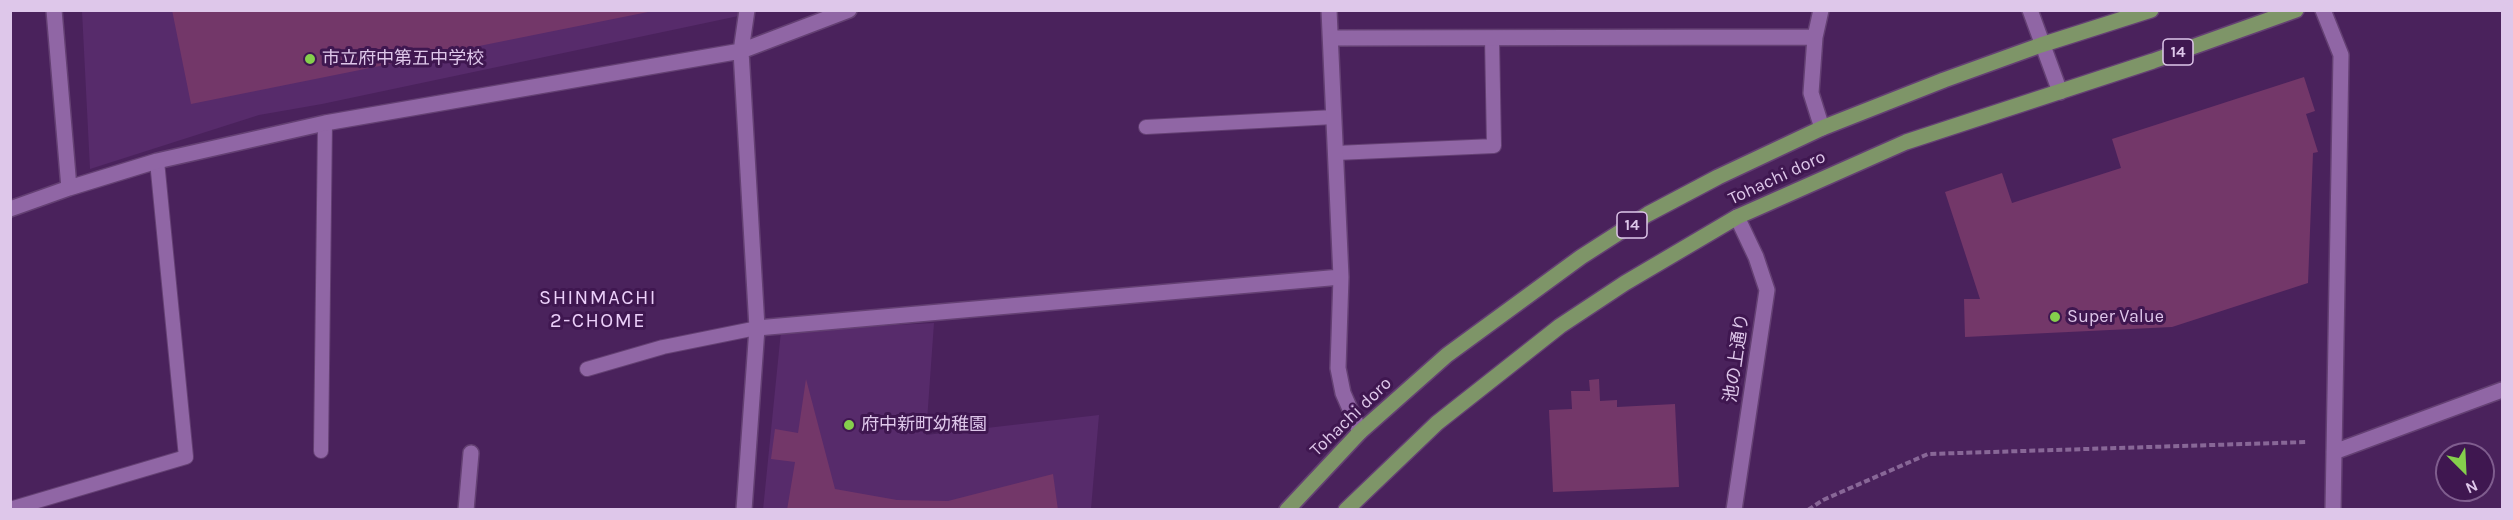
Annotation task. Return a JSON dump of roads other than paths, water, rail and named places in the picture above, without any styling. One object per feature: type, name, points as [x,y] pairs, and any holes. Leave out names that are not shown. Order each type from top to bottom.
[{"type":"main road","name":"Tohachi doro","points":[[1287,510],[1360,432],[1447,355],[1581,257],[1648,214],[1822,128],[2041,45],[2151,10]]},
{"type":"main road","name":"Tohachi doro","points":[[1346,510],[1437,423],[1560,326],[1625,283],[1737,217],[1906,142],[2060,93],[2296,10]]},
{"type":"street","points":[[54,10],[69,188]]},
{"type":"street","points":[[744,510],[757,328],[741,51],[747,10]]},
{"type":"street","points":[[10,209],[157,161],[325,123],[741,51],[849,10]]},
{"type":"street","points":[[1329,10],[1341,277],[1338,368],[1342,393],[1360,432]]},
{"type":"street","points":[[1821,10],[1815,37],[1811,93],[1822,128]]},
{"type":"street","points":[[2030,10],[2060,93]]},
{"type":"street","points":[[2323,10],[2341,55],[2333,510]]},
{"type":"street","points":[[1331,39],[1815,37]]},
{"type":"street","name":"池の上通り","points":[[1734,510],[1767,290],[1756,257],[1737,217]]},
{"type":"street","points":[[757,328],[1341,277]]},
{"type":"street","points":[[2334,446],[2502,390]]},
{"type":"street","points":[[466,510],[471,453]]},
{"type":"lane","points":[[1336,153],[1494,146],[1492,38]]},
{"type":"lane","points":[[1146,127],[1334,117]]},
{"type":"lane","points":[[321,451],[325,123]]},
{"type":"lane","points":[[10,509],[186,457],[157,161]]},
{"type":"lane","points":[[587,369],[663,346],[757,328]]},
{"type":"place","name":"市立府中第五中学校","points":[[310,59]]},
{"type":"place","name":"Super Value","points":[[2055,317]]},
{"type":"place","name":"府中新町幼稚園","points":[[849,425]]},
{"type":"district","name":"SHINMACHI 2-CHOME","points":[[598,310]]}]
